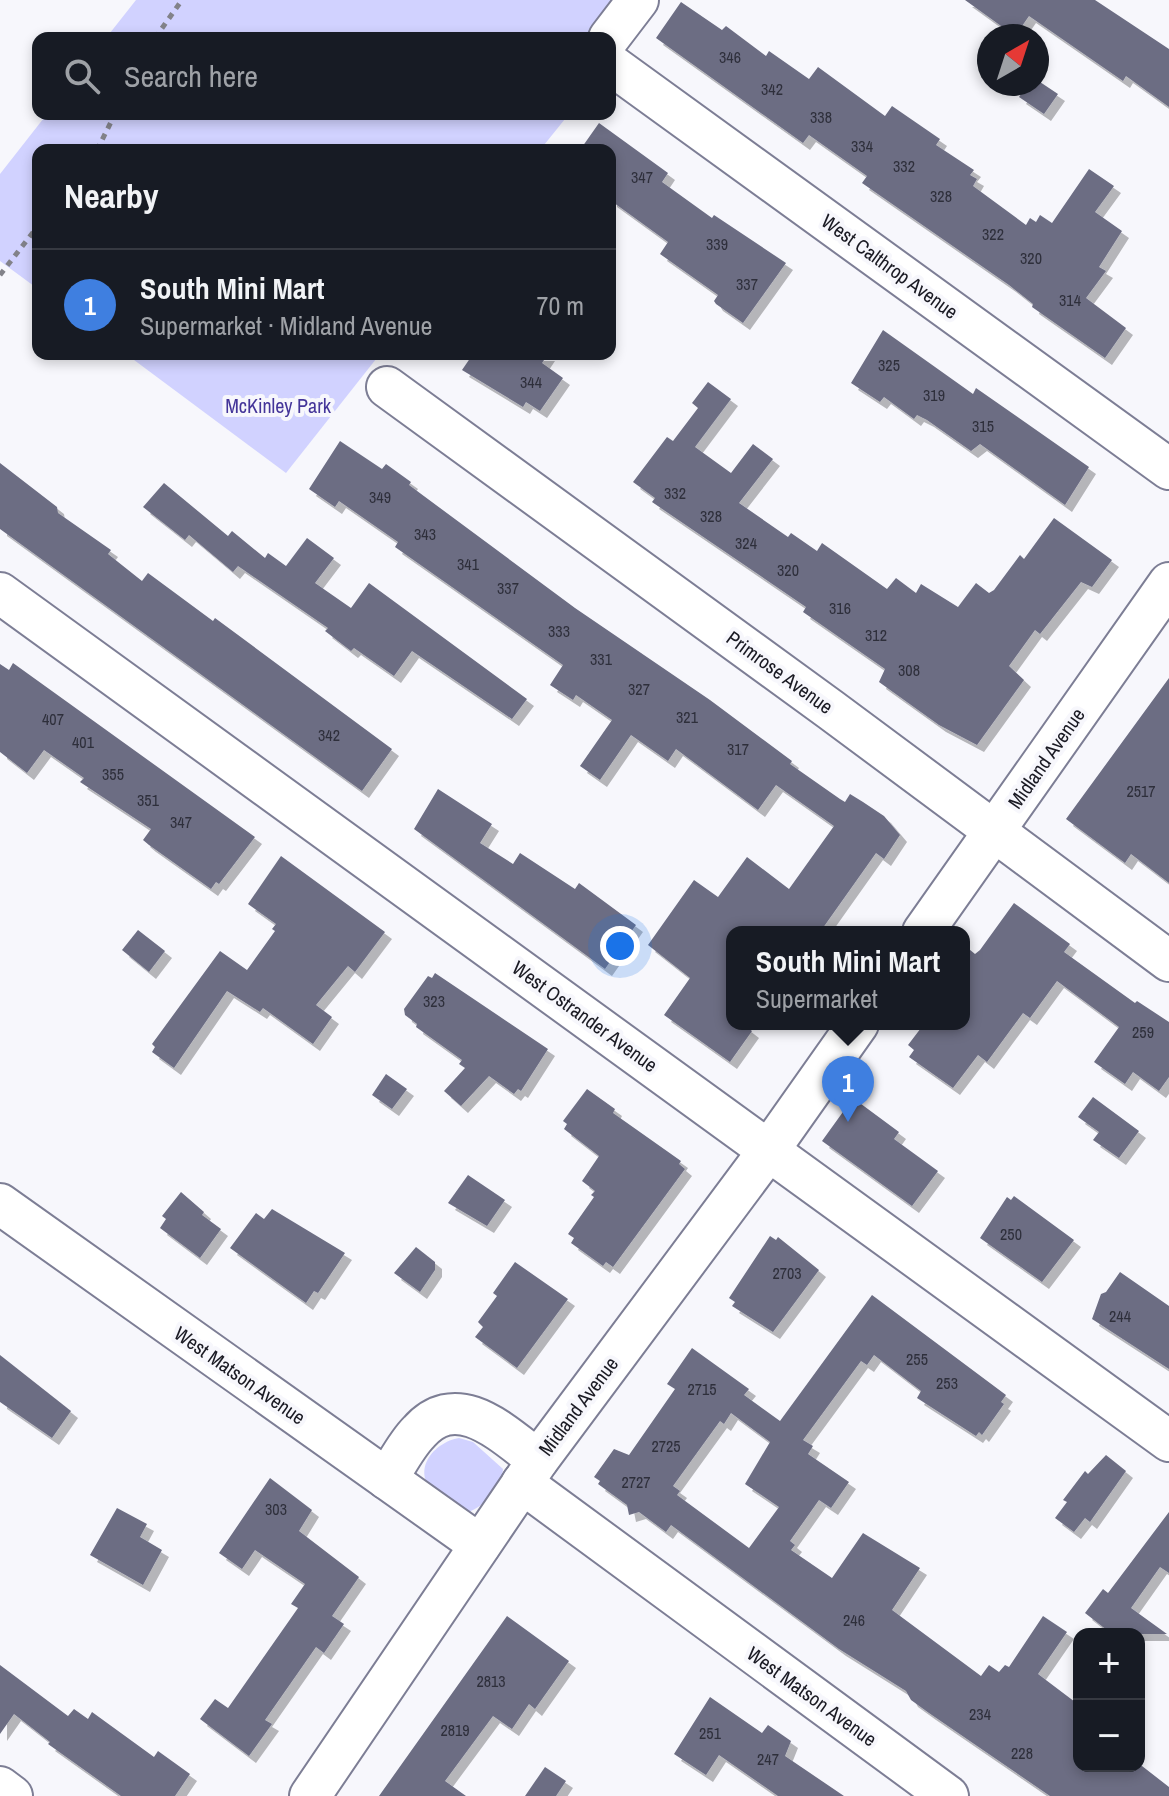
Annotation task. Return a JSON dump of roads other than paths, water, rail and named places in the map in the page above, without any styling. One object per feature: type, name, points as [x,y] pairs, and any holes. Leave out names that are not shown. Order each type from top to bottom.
[{"type":"street","points":[[614,32],[638,0]]},
{"type":"street","name":"West Calthrop Avenue","points":[[616,68],[1169,469]]},
{"type":"street","name":"Primrose Avenue","points":[[387,387],[1169,961]]},
{"type":"street","name":"Midland Avenue","points":[[927,926],[1169,583]]},
{"type":"street","name":"West Ostrander Avenue","points":[[0,593],[1169,1441]]},
{"type":"street","name":"Midland Avenue","points":[[310,1796],[530,1471],[769,1150],[854,1030]]},
{"type":"street","name":"West Matson Avenue","points":[[0,1204],[480,1545]]},
{"type":"street","name":"West Matson Avenue","points":[[387,1479],[419,1431],[438,1417],[460,1412],[481,1418],[530,1471],[948,1796]]},
{"type":"street","points":[[0,1787],[12,1796]]},
{"type":"place","name":"South Mini Mart","points":[[848,1122]]},
{"type":"park label","name":"McKinley Park","points":[[278,405]]}]
